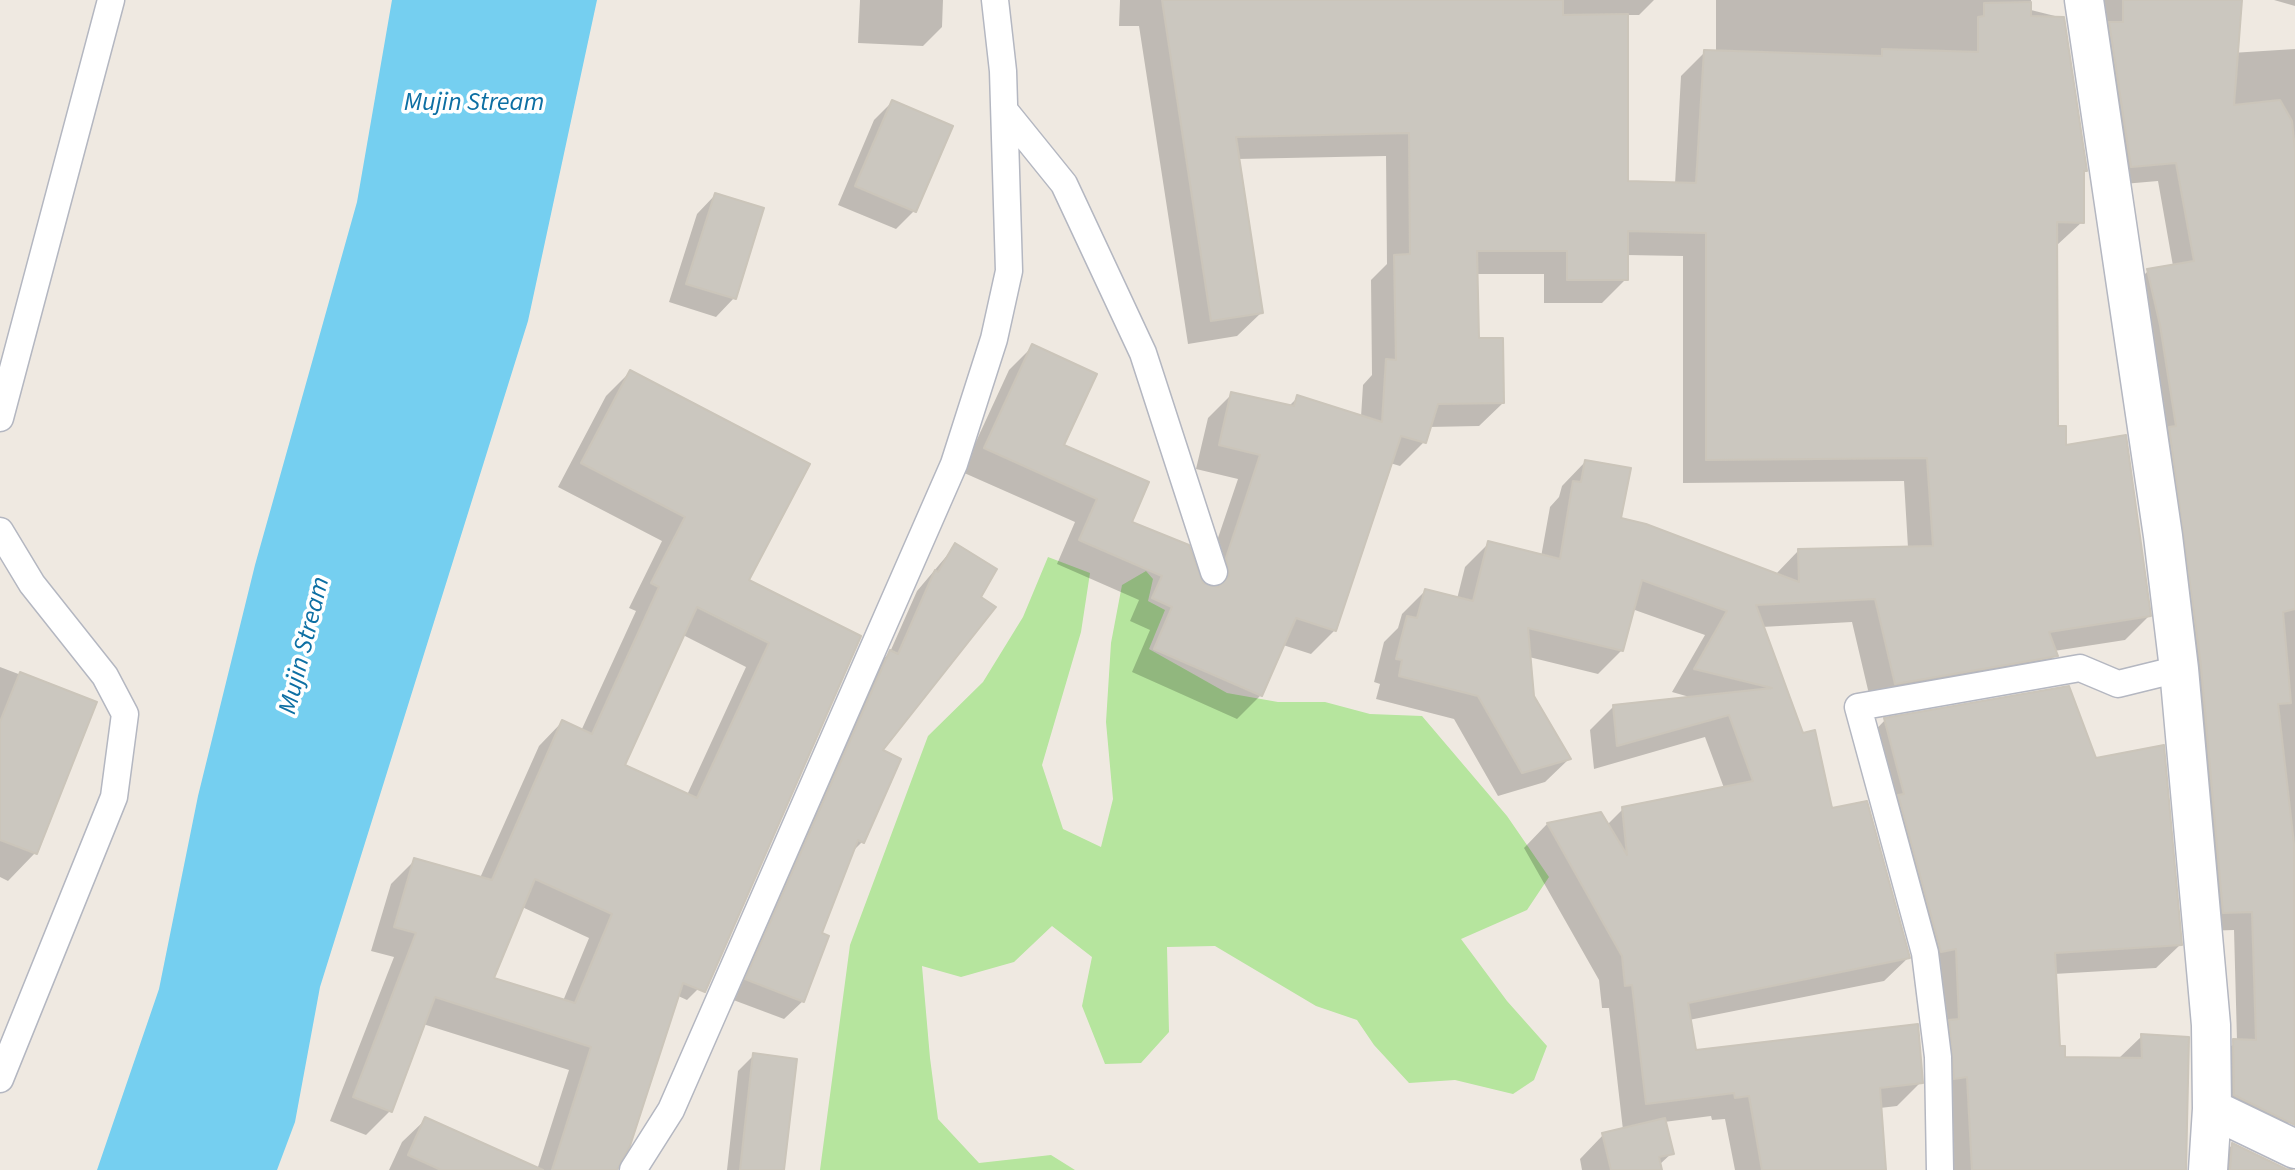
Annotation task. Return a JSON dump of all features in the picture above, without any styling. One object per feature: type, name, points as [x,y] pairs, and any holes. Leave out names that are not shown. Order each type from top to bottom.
[{"type":"street","points":[[2084,0],[2163,536],[2179,669],[2211,1024],[2212,1109],[2208,1170]]},
{"type":"street","points":[[2212,1109],[2295,1149]]},
{"type":"lane","points":[[0,418],[111,0]]},
{"type":"lane","points":[[633,1170],[671,1110],[954,464],[994,339],[1009,271],[1005,111],[995,0]]},
{"type":"lane","points":[[1005,111],[1064,184],[1143,353],[1214,572]]},
{"type":"lane","points":[[0,531],[32,584],[105,676],[125,714],[114,797],[0,1079]]},
{"type":"lane","points":[[1940,1170],[1938,1056],[1926,953],[1858,707],[2080,668],[2118,684],[2179,669]]},
{"type":"green space","points":[[1048,557],[1090,573],[1081,632],[1042,765],[1063,829],[1101,847],[1113,799],[1106,722],[1111,643],[1122,585],[1146,571],[1153,579],[1148,601],[1165,610],[1149,649],[1227,693],[1278,702],[1325,702],[1370,714],[1422,716],[1507,816],[1549,877],[1527,910],[1461,939],[1507,1001],[1547,1046],[1534,1080],[1513,1094],[1455,1080],[1409,1083],[1374,1045],[1357,1020],[1316,1006],[1215,946],[1167,947],[1169,1032],[1141,1063],[1105,1064],[1082,1006],[1092,957],[1052,926],[1014,962],[961,977],[922,966],[930,1058],[938,1119],[979,1163],[1051,1155],[1075,1170],[820,1170],[850,945],[928,736],[983,682],[1023,617]]},
{"type":"water","name":"Mujin Stream","points":[[392,0],[597,0],[528,321],[320,987],[295,1122],[277,1170],[97,1170],[159,989],[198,796],[255,565],[357,202]]},
{"type":"building","points":[[1162,0],[1563,0],[1563,15],[1628,14],[1628,181],[1696,183],[1704,50],[1882,56],[1882,49],[1978,52],[1978,17],[1984,16],[1984,3],[2031,2],[2031,16],[2064,17],[2087,171],[2084,171],[2084,223],[2057,222],[2058,426],[2066,426],[2066,445],[2126,435],[2151,616],[2049,632],[2058,656],[1895,684],[1875,599],[1756,605],[1803,733],[1815,730],[1832,808],[1867,801],[1910,958],[1688,1003],[1696,1050],[1918,1024],[1923,1083],[1880,1088],[1886,1170],[1762,1170],[1749,1096],[1735,1098],[1734,1093],[1646,1104],[1632,985],[1625,986],[1622,956],[1547,823],[1601,812],[1627,855],[1622,807],[1753,781],[1729,715],[1617,746],[1613,705],[1772,688],[1694,669],[1727,611],[1642,580],[1623,651],[1528,628],[1534,696],[1571,759],[1522,773],[1478,696],[1399,676],[1402,660],[1396,659],[1407,616],[1417,618],[1425,589],[1473,601],[1488,541],[1560,559],[1573,481],[1581,482],[1585,460],[1631,468],[1621,518],[1646,524],[1799,582],[1798,549],[1933,546],[1927,458],[1706,460],[1706,233],[1628,231],[1628,280],[1567,280],[1567,251],[1477,251],[1479,338],[1503,338],[1504,403],[1438,404],[1426,443],[1401,436],[1336,631],[1296,618],[1262,696],[1154,649],[1172,607],[1152,598],[1162,576],[1079,540],[1097,499],[984,448],[1032,344],[1097,374],[1064,445],[1149,482],[1132,522],[1189,545],[1203,583],[1218,587],[1229,576],[1226,558],[1260,455],[1219,445],[1231,392],[1294,406],[1297,395],[1382,422],[1386,359],[1396,360],[1394,255],[1410,254],[1409,133],[1236,137],[1263,313],[1211,321]]},
{"type":"building","points":[[2123,0],[2242,0],[2234,105],[2280,100],[2292,121],[2295,150],[2295,609],[2283,612],[2291,703],[2278,704],[2294,844],[2295,1125],[2234,1095],[2233,1039],[2256,1040],[2252,912],[2223,913],[2201,666],[2169,427],[2176,426],[2160,325],[2147,269],[2194,261],[2176,163],[2131,167],[2109,22],[2123,22]]},
{"type":"building","points":[[892,100],[953,126],[916,212],[855,186]]},
{"type":"building","points":[[715,193],[764,208],[736,299],[686,284]]},
{"type":"building","points":[[630,370],[810,464],[749,580],[861,636],[705,992],[683,983],[630,1146],[617,1170],[552,1170],[591,1047],[435,997],[392,1112],[353,1097],[416,933],[394,927],[414,858],[492,880],[562,720],[592,734],[659,587],[651,583],[685,517],[581,463]],"holes":[[[697,607],[769,643],[697,798],[625,765]],[[535,879],[612,914],[575,1003],[494,978]]]},
{"type":"building","points":[[955,543],[997,569],[981,597],[996,607],[883,750],[901,759],[864,843],[858,840],[822,933],[829,936],[804,1002],[745,979],[890,650],[898,654],[935,570],[938,572]]},
{"type":"building","points":[[20,672],[97,702],[37,854],[0,840],[0,722]]},
{"type":"building","points":[[2069,686],[2096,758],[2164,745],[2182,945],[2055,953],[2060,1046],[2065,1046],[2065,1057],[2142,1058],[2141,1034],[2189,1037],[2186,1170],[1972,1170],[1967,1077],[1954,1079],[1949,1020],[1959,1019],[1956,949],[1941,952],[1898,795],[1904,794],[1884,718]]},
{"type":"building","points":[[753,1053],[797,1059],[784,1170],[740,1170]]},
{"type":"building","points":[[425,1117],[543,1170],[441,1170],[408,1155]]},
{"type":"building","points":[[1665,1118],[1674,1154],[1659,1157],[1662,1170],[1611,1170],[1602,1133]]},
{"type":"building","points":[[2232,1143],[2286,1169],[2292,1170],[2230,1170]]}]
